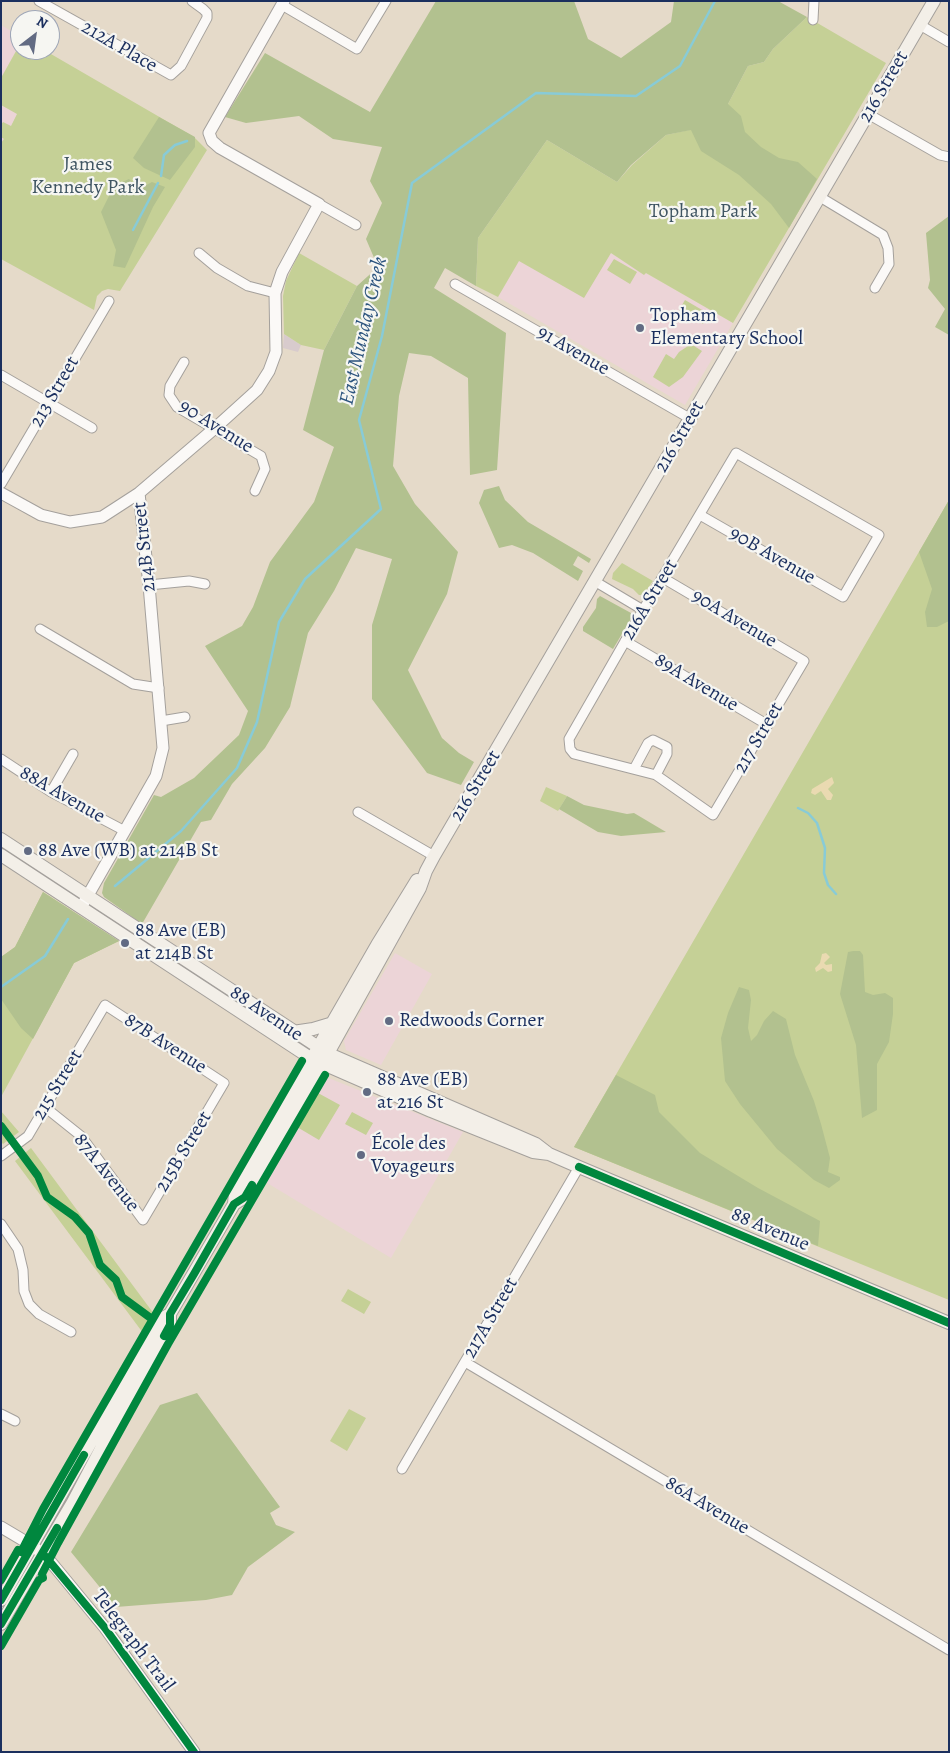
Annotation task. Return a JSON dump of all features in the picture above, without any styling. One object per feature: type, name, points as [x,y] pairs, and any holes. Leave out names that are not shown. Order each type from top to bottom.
[{"type":"main road","name":"216 Street","points":[[1,1624],[38,1550],[170,1325],[170,1314],[234,1204],[235,1192],[320,1056],[420,888],[434,856],[596,582],[934,1]]},
{"type":"main road","name":"88 Avenue","points":[[1,839],[84,902],[320,1056],[536,1144],[549,1154],[949,1323]]},
{"type":"main road","name":"88 Avenue","points":[[1,855],[84,902],[293,1032],[320,1056]]},
{"type":"main road","name":"216 Street","points":[[320,1056],[333,1023],[409,891],[426,871]]},
{"type":"main road","points":[[293,1032],[333,1023]]},
{"type":"main road","name":"216 Street","points":[[1,1600],[38,1550]]},
{"type":"street","name":"212A Place","points":[[39,1],[171,75],[175,74],[181,66],[207,18],[208,14],[204,9],[192,1]]},
{"type":"street","points":[[356,225],[220,148],[212,141],[210,129],[283,3],[358,49],[386,1]]},
{"type":"street","points":[[813,20],[814,1]]},
{"type":"street","points":[[920,25],[949,42]]},
{"type":"street","points":[[868,114],[940,155],[949,157]]},
{"type":"street","points":[[820,197],[883,235],[888,248],[889,264],[875,288]]},
{"type":"street","name":"214B Street","points":[[84,902],[123,830],[156,776],[163,748],[159,688],[139,493],[257,390],[269,371],[276,352],[275,293],[282,272],[320,204]]},
{"type":"street","points":[[199,253],[217,268],[248,286],[275,293]]},
{"type":"street","name":"91 Avenue","points":[[455,284],[691,419]]},
{"type":"street","name":"213 Street","points":[[1,484],[109,301]]},
{"type":"street","name":"90 Avenue","points":[[184,362],[170,386],[169,395],[177,407],[254,450],[264,459],[264,474],[255,491]]},
{"type":"street","points":[[1,375],[92,428]]},
{"type":"street","name":"216A Street","points":[[634,769],[574,754],[570,749],[569,739],[736,453],[879,535],[843,597]]},
{"type":"street","points":[[1,493],[41,515],[70,522],[102,518],[139,493]]},
{"type":"street","name":"90B Avenue","points":[[700,516],[843,597]]},
{"type":"street","name":"90A Avenue","points":[[663,578],[804,660]]},
{"type":"street","points":[[149,584],[189,581],[205,584]]},
{"type":"street","points":[[596,582],[643,610]]},
{"type":"street","points":[[40,629],[133,684],[159,688]]},
{"type":"street","name":"89A Avenue","points":[[625,641],[768,725]]},
{"type":"street","name":"217 Street","points":[[656,775],[713,815],[768,725],[804,660]]},
{"type":"street","points":[[162,721],[185,717]]},
{"type":"street","points":[[653,740],[667,747],[667,754],[656,775],[634,769],[648,743],[653,740]]},
{"type":"street","points":[[52,792],[73,754]]},
{"type":"street","name":"88A Avenue","points":[[1,759],[52,792],[123,830]]},
{"type":"street","points":[[358,812],[434,856]]},
{"type":"street","name":"87B Avenue","points":[[105,1005],[224,1083]]},
{"type":"street","name":"215 Street","points":[[1,1156],[28,1136],[105,1005]]},
{"type":"street","name":"215B Street","points":[[143,1220],[224,1083]]},
{"type":"street","name":"87A Avenue","points":[[46,1108],[81,1136],[143,1220]]},
{"type":"street","name":"217A Street","points":[[402,1469],[579,1167]]},
{"type":"street","points":[[1,1224],[18,1249],[23,1270],[24,1291],[29,1304],[38,1314],[71,1332]]},
{"type":"street","name":"86A Avenue","points":[[465,1362],[949,1650]]},
{"type":"street","points":[[1,1414],[15,1421]]},
{"type":"street","name":"Telegraph Trail","points":[[1,1527],[38,1550],[105,1628],[194,1752]]},
{"type":"shaded area","points":[[1,25],[10,30],[11,60],[1,78]]},
{"type":"shaded area","points":[[1,105],[18,114],[1,143]]},
{"type":"shaded area","name":"Topham Elementary School","points":[[610,253],[733,323],[685,405],[498,297],[519,260]]},
{"type":"shaded area","points":[[284,334],[301,345],[298,352],[283,348]]},
{"type":"shaded area","points":[[395,953],[432,974],[381,1065],[346,1050],[344,1041]]},
{"type":"shaded area","name":"École des Voyageurs","points":[[321,1075],[463,1132],[391,1258],[259,1178]]},
{"type":"green space","points":[[436,1],[574,1],[588,39],[621,58],[671,22],[674,1],[778,1],[807,17],[773,49],[764,62],[748,66],[728,104],[741,116],[745,132],[761,147],[779,158],[798,162],[817,179],[789,228],[771,204],[739,175],[701,151],[691,130],[666,135],[631,165],[617,182],[547,140],[478,238],[476,286],[445,268],[434,288],[506,333],[497,470],[470,475],[468,378],[431,356],[409,353],[399,396],[393,466],[415,504],[458,552],[447,594],[408,670],[442,738],[459,753],[474,762],[461,785],[427,773],[372,699],[372,625],[392,559],[356,548],[334,591],[308,633],[290,707],[265,748],[232,784],[211,820],[201,822],[142,924],[104,897],[102,893],[104,883],[154,795],[161,797],[194,778],[239,735],[248,711],[205,646],[242,626],[253,607],[270,562],[314,502],[334,447],[303,430],[324,350],[357,286],[378,267],[366,239],[382,203],[370,181],[382,147],[333,139],[299,116],[246,123],[225,117],[265,53],[370,112]]},
{"type":"green space","name":"Topham Park","points":[[807,17],[886,63],[733,323],[646,273],[644,275],[611,253],[584,298],[519,261],[498,297],[476,286],[478,238],[547,140],[617,182],[632,165],[666,135],[707,126],[728,104],[748,66],[764,62],[773,49]]},
{"type":"green space","name":"James Kennedy Park","points":[[60,59],[194,137],[207,150],[120,291],[108,289],[102,291],[97,296],[94,310],[1,259],[1,143],[4,139],[1,137],[1,125],[3,122],[11,126],[17,114],[1,105],[1,78],[11,60]]},
{"type":"green space","points":[[159,117],[195,137],[195,147],[170,180],[144,168],[133,158]]},
{"type":"green space","points":[[129,179],[139,189],[152,182],[165,187],[153,207],[125,268],[113,266],[116,250],[101,212],[114,186]]},
{"type":"green space","points":[[949,216],[949,335],[935,327],[945,309],[928,288],[930,280],[926,233]]},
{"type":"green space","points":[[299,253],[357,286],[324,350],[301,345],[284,334],[283,296],[286,281]]},
{"type":"green space","points":[[614,259],[637,272],[630,284],[607,270]]},
{"type":"green space","points":[[685,300],[709,314],[703,324],[679,310]]},
{"type":"green space","points":[[691,344],[702,351],[683,377],[669,387],[653,377],[666,354],[674,359],[679,352]]},
{"type":"green space","points":[[499,486],[505,500],[528,522],[591,559],[589,563],[578,556],[573,565],[583,571],[578,581],[533,553],[512,545],[499,548],[479,503],[484,490]]},
{"type":"green space","points":[[949,500],[949,1300],[574,1147]]},
{"type":"green space","points":[[949,500],[949,621],[937,627],[927,627],[925,612],[932,589],[919,552]]},
{"type":"green space","points":[[622,563],[653,581],[643,595],[639,595],[633,589],[612,579],[613,573]]},
{"type":"green space","points":[[600,596],[631,613],[632,617],[613,649],[583,631],[583,627],[596,608],[597,599]]},
{"type":"green space","points":[[546,787],[567,796],[558,811],[540,801]]},
{"type":"green space","points":[[567,796],[584,805],[627,814],[634,813],[666,832],[621,836],[598,832],[559,809]]},
{"type":"green space","points":[[43,892],[119,941],[74,963],[1,1097],[1,957],[15,947]]},
{"type":"green space","points":[[43,892],[119,941],[74,963],[33,1039],[21,1028],[1,999],[1,957],[15,947]]},
{"type":"green space","points":[[860,951],[863,955],[865,992],[873,995],[885,993],[893,998],[889,1042],[877,1064],[877,1110],[862,1118],[856,1045],[840,994],[848,952]]},
{"type":"green space","points":[[739,987],[749,990],[751,1000],[748,1028],[751,1041],[773,1011],[786,1019],[795,1055],[814,1101],[821,1124],[830,1158],[828,1172],[840,1177],[840,1180],[829,1188],[814,1180],[777,1149],[740,1104],[725,1081],[721,1038],[728,1013]]},
{"type":"green space","points":[[616,1075],[655,1095],[659,1112],[700,1153],[758,1188],[820,1221],[818,1246],[574,1147]]},
{"type":"green space","points":[[318,1093],[340,1105],[319,1140],[297,1127]]},
{"type":"green space","points":[[1,1111],[19,1132],[3,1144],[1,1142]]},
{"type":"green space","points":[[352,1112],[373,1123],[366,1135],[345,1124]]},
{"type":"green space","points":[[31,1148],[157,1318],[146,1337],[15,1161]]},
{"type":"green space","points":[[348,1289],[371,1302],[364,1314],[341,1301]]},
{"type":"green space","points":[[197,1393],[280,1507],[270,1513],[276,1525],[295,1532],[248,1567],[232,1595],[206,1600],[116,1607],[71,1552],[160,1405]]},
{"type":"green space","points":[[349,1409],[366,1418],[347,1451],[330,1441]]},
{"type":"sand","points":[[832,777],[834,783],[828,789],[833,795],[831,800],[827,800],[821,791],[815,795],[811,793],[812,789]]},
{"type":"sand","points":[[826,953],[830,957],[824,963],[826,965],[832,964],[832,971],[828,972],[823,968],[816,972],[815,968],[820,963],[822,954]]},
{"type":"waterway","name":"East Munday Creek","points":[[115,886],[181,831],[237,768],[257,722],[279,622],[305,579],[381,509],[359,420],[382,336],[412,183],[536,93],[636,96],[680,66],[715,1]]},
{"type":"waterway","points":[[161,176],[164,155],[175,145],[187,141]]},
{"type":"waterway","points":[[133,230],[158,183]]},
{"type":"waterway","points":[[798,808],[808,813],[817,823],[825,848],[824,873],[828,885],[836,894]]},
{"type":"waterway","points":[[1,987],[45,956],[68,919]]},
{"type":"cycle path","points":[[1,1580],[18,1550],[21,1552],[43,1509],[302,1061]]},
{"type":"cycle path","points":[[1,1646],[39,1580],[43,1578],[42,1574],[58,1543],[168,1344],[325,1075]]},
{"type":"cycle path","points":[[1,1126],[38,1176],[47,1197],[75,1217],[89,1233],[100,1265],[116,1280],[122,1297],[152,1319]]},
{"type":"cycle path","points":[[579,1167],[949,1323]]},
{"type":"cycle path","points":[[164,1336],[170,1325],[170,1314],[234,1204],[245,1197],[252,1185]]},
{"type":"cycle path","points":[[1,1600],[84,1455]]},
{"type":"cycle path","points":[[1,1624],[57,1528]]},
{"type":"cycle path","points":[[45,1556],[105,1628],[194,1752]]},
{"type":"place","name":"Topham Elementary School","points":[[640,328]]},
{"type":"place","name":"88 Ave (WB) at 214B St","points":[[28,851]]},
{"type":"place","name":"88 Ave (EB) at 214B St","points":[[125,943]]},
{"type":"place","name":"Redwoods Corner","points":[[389,1021]]},
{"type":"place","name":"88 Ave (EB) at 216 St","points":[[367,1092]]},
{"type":"place","name":"École des Voyageurs","points":[[361,1155]]}]
